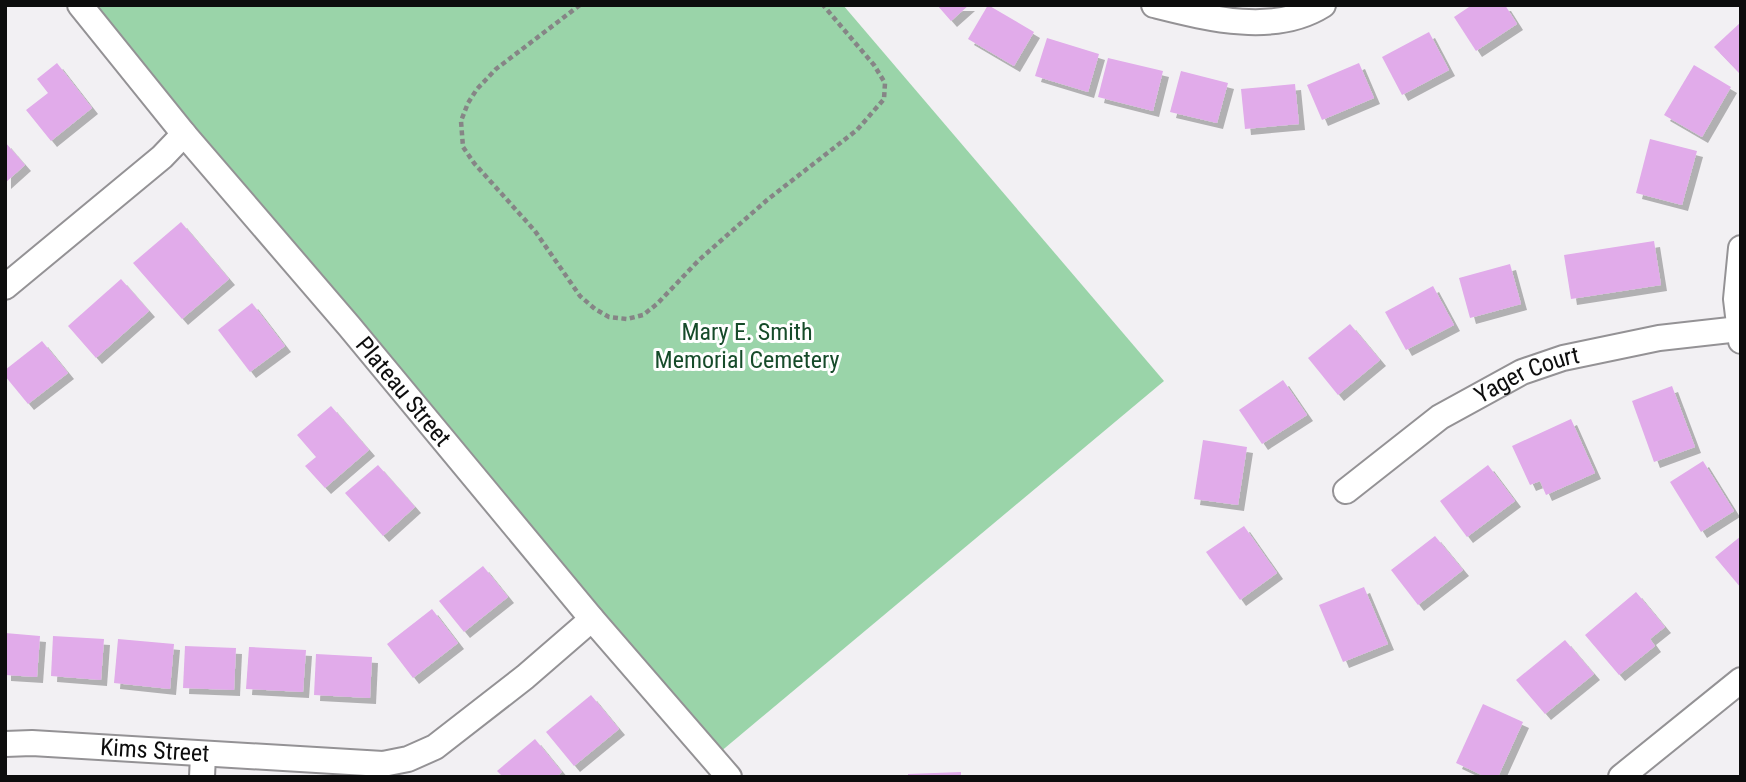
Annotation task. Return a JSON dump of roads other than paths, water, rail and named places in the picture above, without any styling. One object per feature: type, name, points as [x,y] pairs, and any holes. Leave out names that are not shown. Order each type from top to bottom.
[{"type":"street","name":"Plateau Street","points":[[80,5],[184,134],[349,326],[592,619],[729,777]]},
{"type":"street","points":[[1154,5],[1229,21],[1267,21],[1291,17],[1323,5]]},
{"type":"street","points":[[5,287],[162,157],[184,134]]},
{"type":"street","points":[[1740,335],[1736,299],[1741,248]]},
{"type":"street","name":"Yager Court","points":[[1346,491],[1440,416],[1522,372],[1563,358],[1659,338],[1740,335]]},
{"type":"street","name":"Kims Street","points":[[5,744],[32,743],[203,766],[383,764],[408,760],[435,747],[467,723],[592,619]]},
{"type":"street","points":[[1621,777],[1741,680]]},
{"type":"park label","name":"Mary E. Smith Memorial Cemetery","points":[[747,346]]}]
